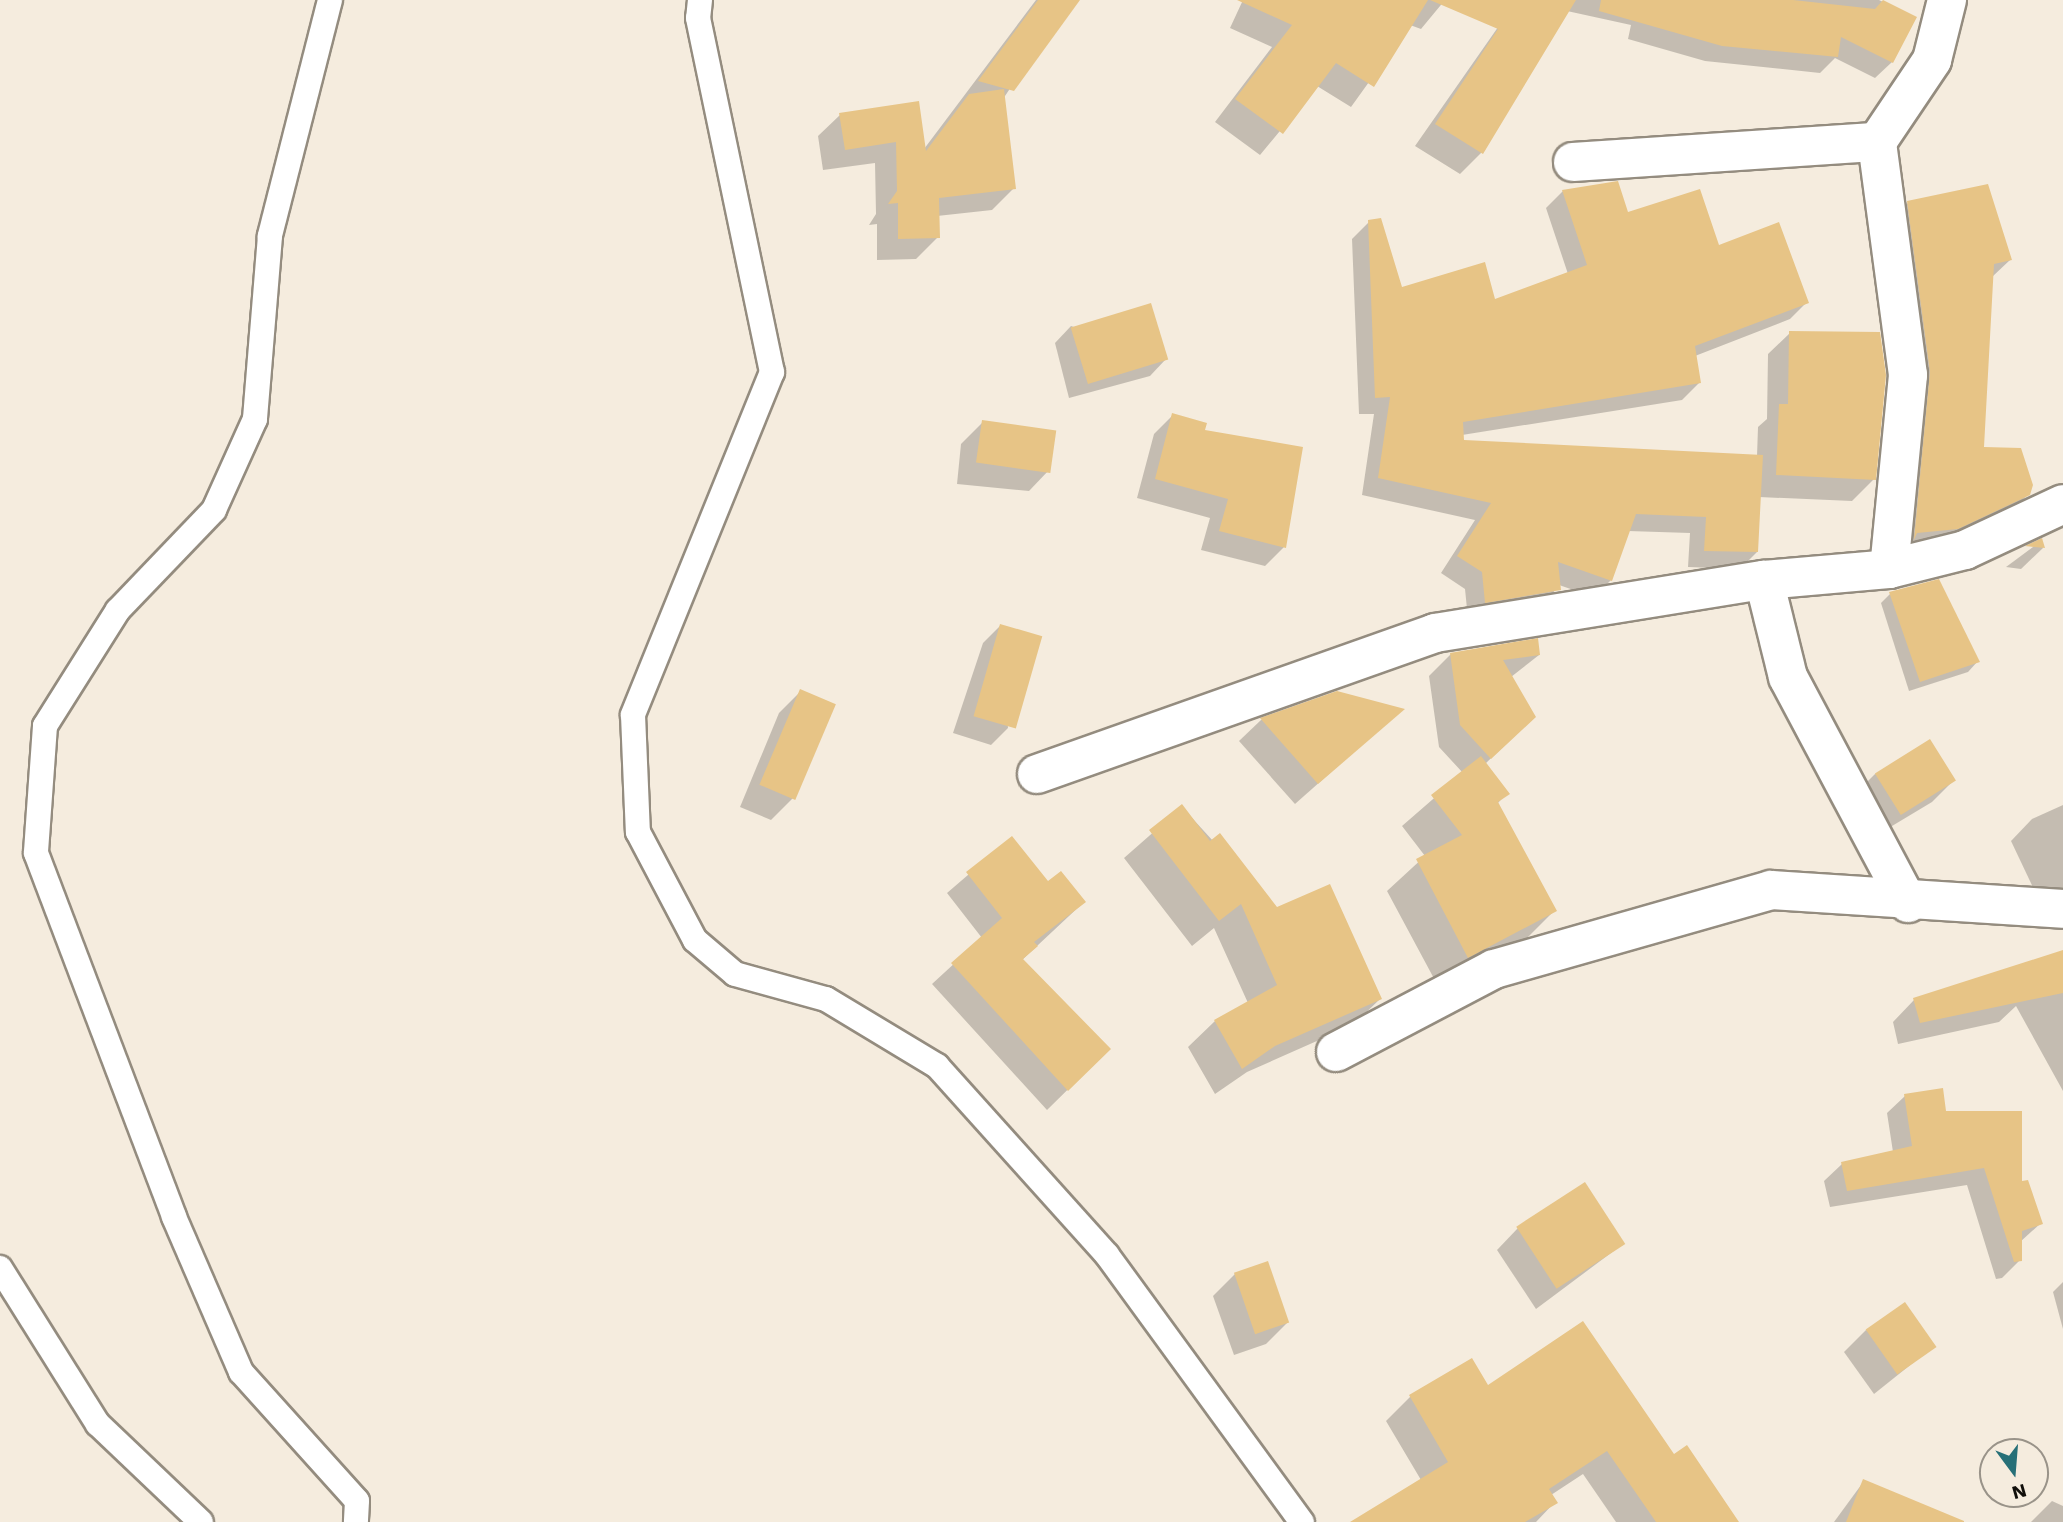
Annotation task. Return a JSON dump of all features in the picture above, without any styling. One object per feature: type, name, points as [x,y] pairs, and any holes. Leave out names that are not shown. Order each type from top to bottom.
[{"type":"street","points":[[1889,569],[1908,375],[1877,142],[1932,60],[1947,0]]},
{"type":"street","points":[[1573,162],[1877,142]]},
{"type":"street","points":[[1037,774],[1435,633],[1764,580],[1889,569],[1965,550],[2063,504]]},
{"type":"street","points":[[1764,580],[1788,677],[1908,903]]},
{"type":"street","points":[[1336,1052],[1494,969],[1771,890],[1908,903],[2063,909]]},
{"type":"lane","points":[[330,0],[270,236],[256,419],[214,510],[118,610],[45,726],[36,853],[174,1217],[241,1372],[357,1501],[356,1522]]},
{"type":"lane","points":[[701,0],[698,18],[772,372],[633,715],[638,832],[695,940],[736,974],[825,999],[937,1066],[1107,1255],[1302,1522]]},
{"type":"lane","points":[[0,1268],[98,1424],[201,1522]]},
{"type":"building","points":[[1038,0],[1080,0],[1014,91],[978,81]]},
{"type":"building","points":[[1237,0],[1428,0],[1374,87],[1336,63],[1283,134],[1235,99],[1292,25]]},
{"type":"building","points":[[1430,0],[1576,0],[1483,154],[1435,124],[1498,29]]},
{"type":"building","points":[[1601,0],[1793,0],[1875,9],[1883,0],[1917,17],[1893,63],[1841,37],[1838,57],[1722,46],[1599,11]]},
{"type":"building","points":[[1004,89],[1016,189],[939,198],[940,238],[898,239],[898,203],[888,204],[897,191],[896,142],[845,150],[839,113],[919,101],[926,151],[969,94]]},
{"type":"building","points":[[1618,181],[1628,212],[1700,189],[1719,245],[1779,222],[1809,303],[1695,346],[1701,383],[1463,422],[1464,440],[1763,455],[1758,552],[1704,551],[1706,517],[1636,514],[1612,581],[1558,562],[1561,590],[1485,603],[1482,572],[1457,556],[1491,503],[1378,478],[1390,397],[1375,398],[1368,220],[1381,218],[1402,287],[1485,262],[1495,299],[1587,265],[1562,190]]},
{"type":"building","points":[[1988,184],[2012,260],[1994,264],[1984,447],[2021,448],[2033,485],[2030,495],[1958,529],[1917,533],[1914,540],[1930,372],[1907,201]]},
{"type":"building","points":[[1151,303],[1168,359],[1088,384],[1071,328]]},
{"type":"building","points":[[1789,331],[1880,332],[1886,375],[1876,480],[1776,475],[1779,404],[1788,404]]},
{"type":"building","points":[[1172,413],[1207,423],[1205,430],[1303,447],[1286,548],[1219,531],[1228,499],[1155,479]]},
{"type":"building","points":[[982,420],[1056,430],[1050,473],[976,463]]},
{"type":"building","points":[[2042,538],[2045,548],[2025,546]]},
{"type":"building","points":[[1939,579],[1980,662],[1920,682],[1889,592]]},
{"type":"building","points":[[1000,624],[1042,636],[1016,728],[974,716]]},
{"type":"building","points":[[1538,638],[1540,655],[1503,660],[1536,717],[1491,759],[1460,725],[1450,653]]},
{"type":"building","points":[[800,689],[836,704],[795,800],[759,785]]},
{"type":"building","points":[[1337,691],[1405,709],[1318,784],[1260,718]]},
{"type":"building","points":[[1930,739],[1956,781],[1901,815],[1875,773]]},
{"type":"building","points":[[1481,756],[1510,794],[1498,802],[1557,911],[1468,958],[1416,859],[1462,835],[1431,795]]},
{"type":"building","points":[[1182,804],[1210,841],[1220,833],[1277,907],[1330,884],[1382,999],[1275,1046],[1242,1069],[1214,1020],[1277,985],[1241,904],[1219,921],[1149,830]]},
{"type":"building","points":[[1012,836],[1048,881],[1061,871],[1086,902],[1034,942],[1038,946],[1023,959],[1111,1049],[1068,1091],[951,963],[1002,918],[966,872]]},
{"type":"building","points":[[2063,950],[2063,993],[1920,1023],[1913,998]]},
{"type":"building","points":[[1943,1088],[1946,1111],[2022,1111],[2022,1181],[2028,1180],[2043,1224],[2022,1231],[2022,1261],[2014,1262],[1984,1168],[1847,1191],[1841,1162],[1912,1146],[1904,1094]]},
{"type":"building","points":[[1585,1182],[1625,1244],[1557,1289],[1516,1227]]},
{"type":"building","points":[[1268,1261],[1289,1322],[1255,1334],[1234,1273]]},
{"type":"building","points":[[1905,1302],[1937,1347],[1897,1375],[1866,1330]]},
{"type":"building","points":[[1583,1321],[1674,1454],[1687,1445],[1739,1522],[1656,1522],[1607,1451],[1549,1489],[1558,1503],[1525,1522],[1350,1522],[1448,1462],[1409,1395],[1472,1358],[1488,1385]]},
{"type":"building","points":[[1863,1479],[1964,1521],[1964,1522],[1846,1522]]}]
